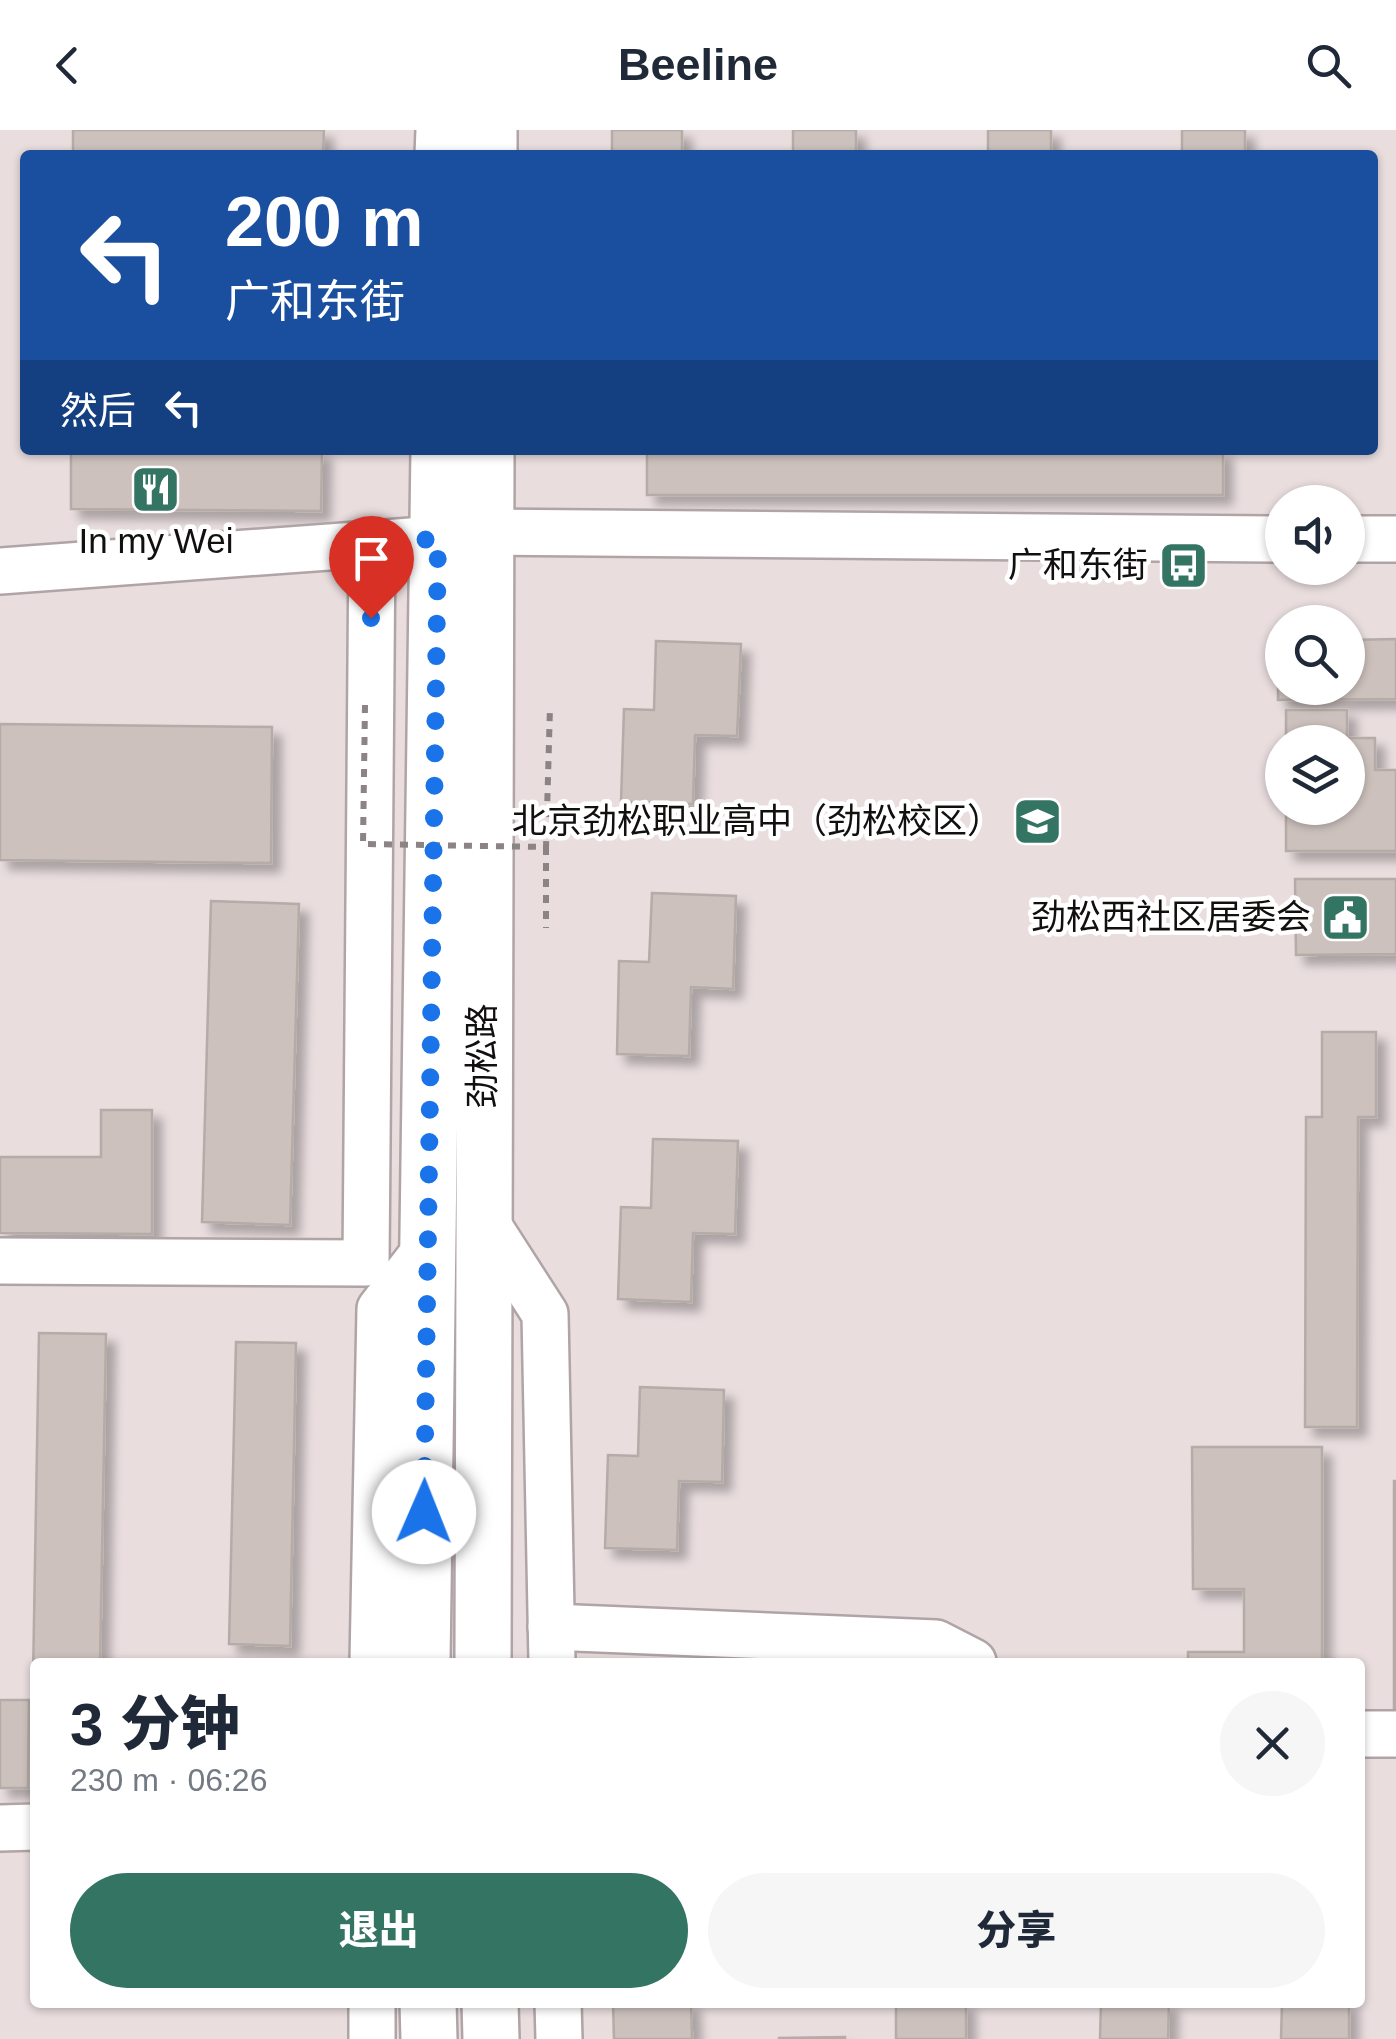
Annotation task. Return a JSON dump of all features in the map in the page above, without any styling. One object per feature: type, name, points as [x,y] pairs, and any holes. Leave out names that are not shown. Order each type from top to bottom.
[{"type":"main road","name":"劲松路","points":[[441,455],[462,536],[482,1216],[483,1658]]},
{"type":"main road","name":"劲松路","points":[[422,1658],[428,1247],[462,536],[485,455]]},
{"type":"main road","points":[[428,2008],[429,2039]]},
{"type":"main road","points":[[490,2008],[491,2039]]},
{"type":"street","points":[[0,571],[462,536],[1265,539]]},
{"type":"street","points":[[1365,539],[1396,539]]},
{"type":"street","points":[[0,1261],[366,1263],[372,542]]},
{"type":"street","points":[[482,1216],[546,1314],[551,1645],[936,1643],[965,1658]]},
{"type":"street","points":[[373,1658],[380,1309],[428,1247]]},
{"type":"street","points":[[1365,1734],[1396,1734]]},
{"type":"street","points":[[0,1828],[30,1828]]},
{"type":"street","points":[[372,2008],[372,2039]]},
{"type":"street","points":[[558,2008],[559,2039]]},
{"type":"path","points":[[365,706],[363,844],[546,848]]},
{"type":"path","points":[[546,928],[550,707]]},
{"type":"building","points":[[73,130],[324,130],[323,150],[73,150]]},
{"type":"building","points":[[612,130],[682,130],[682,150],[612,150]]},
{"type":"building","points":[[793,130],[856,130],[856,150],[793,150]]},
{"type":"building","points":[[988,130],[1051,130],[1051,150],[988,150]]},
{"type":"building","points":[[1182,130],[1245,130],[1245,150],[1182,150]]},
{"type":"building","points":[[71,455],[322,455],[321,511],[71,509]]},
{"type":"building","points":[[647,455],[1223,455],[1223,495],[647,495]]},
{"type":"building","points":[[1396,639],[1396,699],[1365,699],[1365,640]]},
{"type":"building","points":[[656,641],[741,644],[737,736],[695,735],[693,804],[621,802],[624,709],[654,710]]},
{"type":"building","points":[[1286,710],[1347,710],[1347,725],[1286,725]]},
{"type":"building","points":[[0,724],[272,727],[271,863],[0,860]]},
{"type":"building","points":[[1365,738],[1375,738],[1375,770],[1396,770],[1396,851],[1286,851],[1286,825],[1365,825]]},
{"type":"building","name":"劲松西社区居委会","points":[[1295,879],[1396,879],[1396,954],[1296,955]]},
{"type":"building","points":[[652,893],[736,896],[733,989],[691,987],[689,1056],[617,1054],[619,961],[649,962]]},
{"type":"building","points":[[211,901],[299,904],[290,1225],[202,1222]]},
{"type":"building","points":[[1322,1032],[1376,1032],[1376,1117],[1358,1117],[1357,1427],[1305,1427],[1306,1117],[1322,1117]]},
{"type":"building","points":[[101,1110],[152,1110],[152,1234],[0,1233],[0,1157],[101,1157]]},
{"type":"building","points":[[653,1139],[738,1141],[735,1234],[693,1233],[691,1302],[618,1299],[621,1207],[651,1208]]},
{"type":"building","points":[[39,1333],[106,1334],[100,1658],[33,1658]]},
{"type":"building","points":[[236,1342],[296,1343],[290,1646],[229,1644]]},
{"type":"building","points":[[640,1387],[724,1390],[722,1482],[679,1481],[677,1550],[605,1548],[608,1455],[638,1456]]},
{"type":"building","points":[[1192,1447],[1322,1447],[1322,1658],[1188,1658],[1188,1652],[1244,1652],[1244,1589],[1193,1589]]},
{"type":"building","points":[[1396,1481],[1396,1716],[1394,1716]]},
{"type":"building","points":[[0,1700],[29,1700],[28,1788],[0,1788]]},
{"type":"building","points":[[613,2008],[691,2008],[692,2039],[614,2039]]},
{"type":"building","points":[[896,2008],[966,2008],[966,2039],[896,2039]]},
{"type":"building","points":[[1101,2008],[1169,2008],[1168,2039],[1100,2039]]},
{"type":"building","points":[[1282,2008],[1349,2008],[1349,2039],[1281,2039]]},
{"type":"building","points":[[779,2038],[845,2039],[779,2039]]},
{"type":"place","name":"In my Wei","points":[[156,489]]},
{"type":"place","name":"广和东街","points":[[1183,565]]},
{"type":"place","name":"北京劲松职业高中（劲松校区）","points":[[1037,821]]},
{"type":"place","name":"劲松西社区居委会","points":[[1346,917]]},
{"type":"route","points":[[371,618],[372,542],[438,539],[424,1512]]}]
